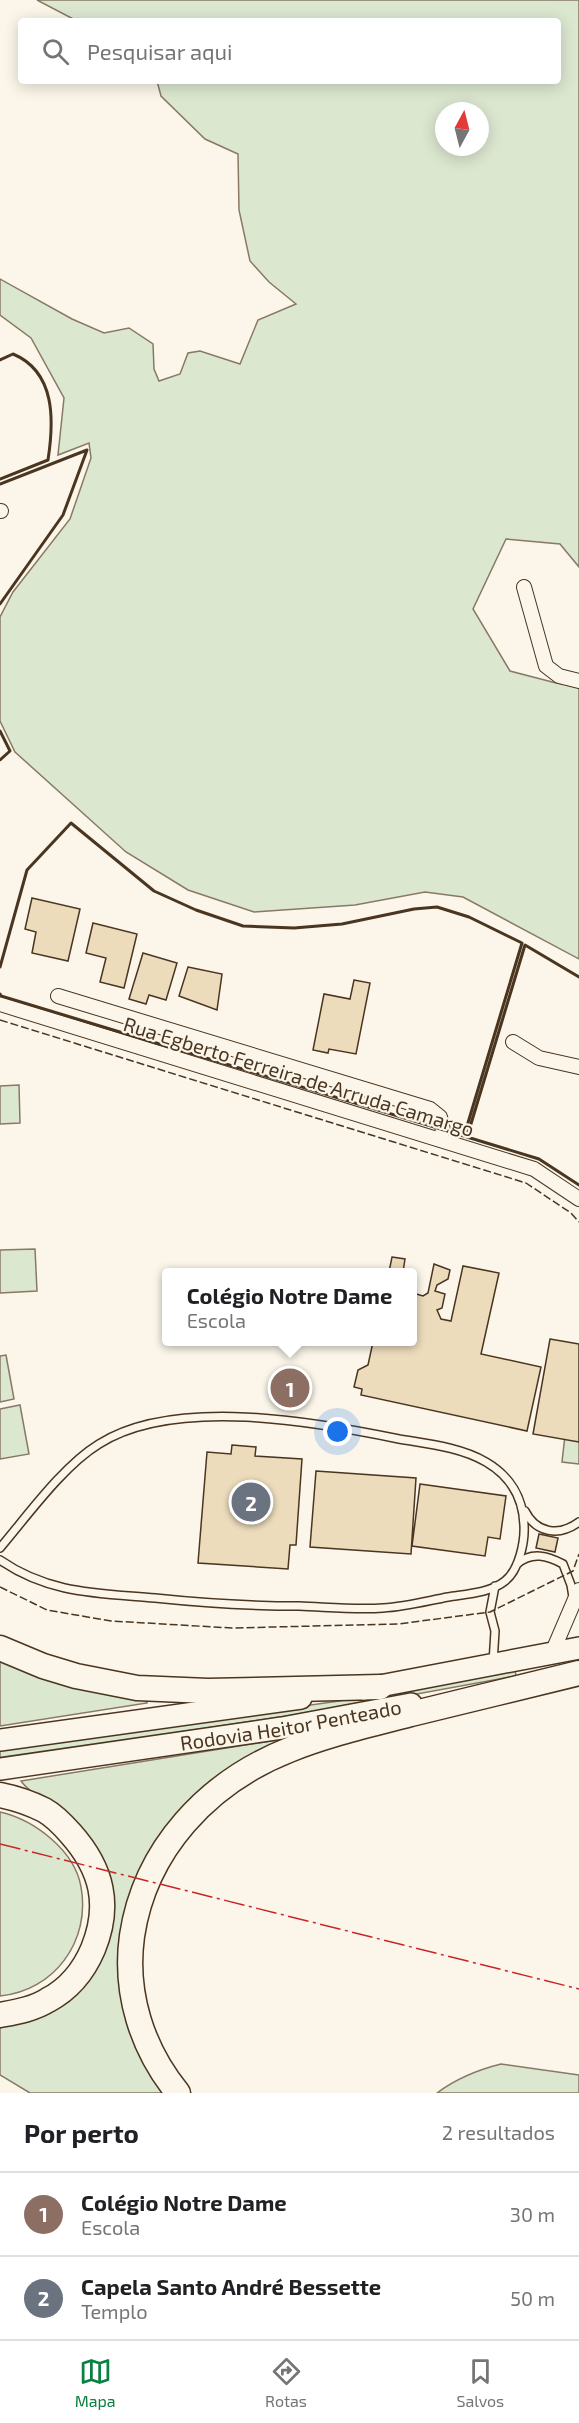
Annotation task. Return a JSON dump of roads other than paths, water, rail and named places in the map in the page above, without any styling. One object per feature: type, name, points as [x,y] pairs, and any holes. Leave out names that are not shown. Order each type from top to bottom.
[{"type":"highway","points":[[0,1648],[76,1676],[138,1688],[208,1691],[380,1687]]},
{"type":"highway","points":[[178,2093],[162,2072],[142,2033],[135,2010],[130,1979],[130,1953],[142,1895],[154,1867],[186,1820],[206,1800],[233,1780],[288,1750],[363,1727],[579,1673]]},
{"type":"highway","points":[[0,1795],[45,1811],[67,1830],[84,1849],[98,1876],[102,1898],[102,1918],[97,1938],[88,1961],[71,1983],[48,2001],[25,2010],[0,2015]]},
{"type":"main road","name":"Rodovia Heitor Penteado","points":[[0,1740],[380,1687],[579,1648]]},
{"type":"main road","name":"Rodovia Heitor Penteado","points":[[0,1769],[282,1728],[579,1673]]},
{"type":"street","points":[[524,587],[546,666],[559,676],[579,681]]},
{"type":"street","points":[[58,996],[430,1109],[440,1117],[442,1130],[440,1140]]},
{"type":"street","name":"Rua Egberto Ferreira de Arruda Camargo","points":[[0,1004],[534,1169],[579,1199]]},
{"type":"street","points":[[513,1042],[539,1058],[579,1067]]},
{"type":"street","points":[[552,1653],[576,1597]]},
{"type":"lane","points":[[0,1548],[76,1462],[100,1443],[134,1428],[168,1420],[251,1417],[301,1421],[459,1450],[486,1462],[510,1479],[530,1522],[542,1530],[558,1532],[571,1528],[579,1522]]},
{"type":"lane","points":[[0,1560],[21,1575],[50,1586],[86,1592],[233,1605],[384,1608],[484,1591],[507,1580],[515,1565],[524,1537],[521,1503]]},
{"type":"lane","points":[[515,1565],[524,1558],[536,1555],[563,1564],[576,1597]]},
{"type":"lane","points":[[493,1665],[495,1631],[490,1612],[495,1586]]},
{"type":"place","name":"Colégio Notre Dame","points":[[290,1388]]},
{"type":"place","name":"Capela Santo André Bessette","points":[[251,1502]]}]
